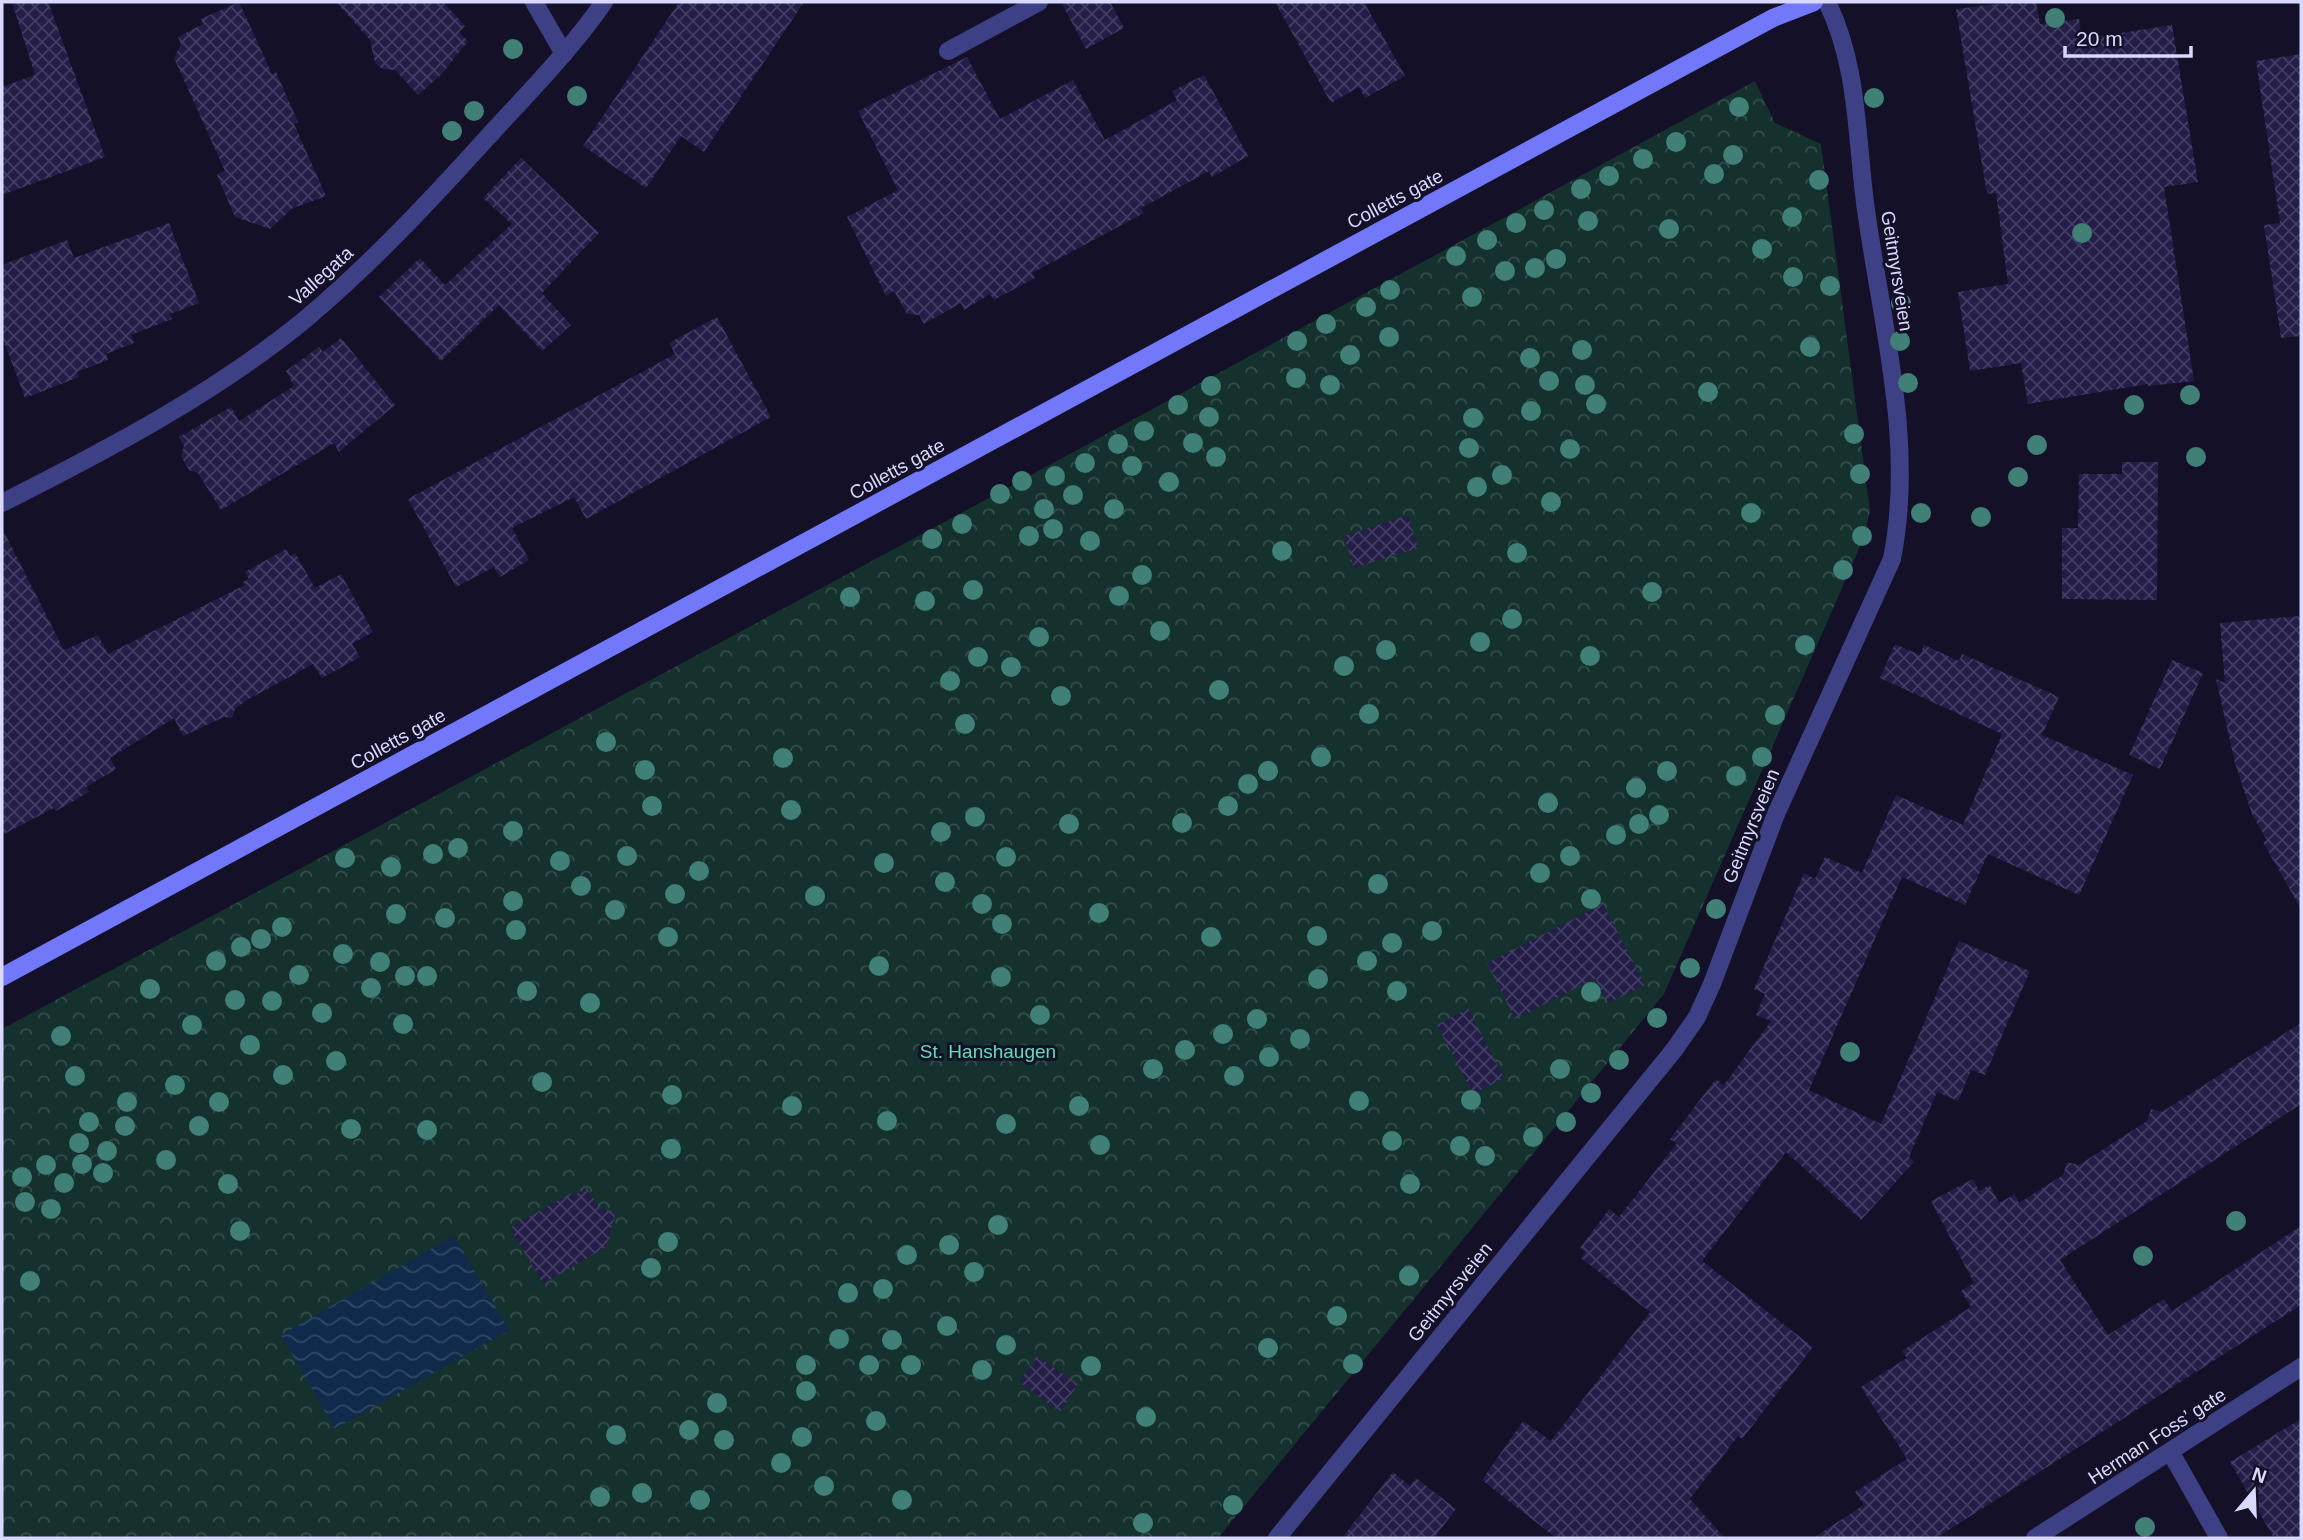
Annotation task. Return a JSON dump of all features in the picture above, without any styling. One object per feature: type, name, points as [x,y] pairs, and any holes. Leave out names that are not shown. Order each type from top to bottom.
[{"type":"main road","name":"Colletts gate","points":[[2,977],[1773,18],[1814,2]]},
{"type":"street","points":[[534,2],[564,54]]},
{"type":"street","name":"Vallegata","points":[[2,502],[90,459],[195,396],[300,323],[379,253],[564,54],[604,2]]},
{"type":"street","points":[[948,51],[1039,2]]},
{"type":"street","name":"Geitmyrsveien","points":[[1277,1538],[1674,1050],[1697,1017],[1776,814],[1892,559],[1900,519],[1900,435],[1866,209],[1849,58],[1840,28],[1827,2]]},
{"type":"street","name":"Herman Foss’ gate","points":[[2035,1538],[2301,1367]]},
{"type":"street","points":[[2171,1453],[2219,1538]]},
{"type":"green space","name":"St. Hanshaugen","points":[[1755,81],[1775,123],[1821,144],[1870,511],[1863,540],[1664,994],[1218,1538],[2,1538],[2,1029],[1013,485]]},
{"type":"water","points":[[454,1236],[509,1330],[335,1429],[281,1335]]},
{"type":"building","points":[[12,2],[48,2],[105,157],[2,195],[2,87],[35,75]]},
{"type":"building","points":[[239,2],[272,74],[276,72],[298,122],[294,124],[326,196],[293,208],[270,229],[235,217],[217,175],[225,171],[174,58],[181,44],[178,37],[203,24],[201,19]]},
{"type":"building","points":[[336,2],[443,2],[465,26],[459,32],[468,41],[441,75],[418,95],[395,70],[382,69],[375,63],[370,40]]},
{"type":"building","points":[[679,2],[804,2],[704,152],[681,136],[646,188],[583,146]]},
{"type":"building","points":[[1061,2],[1110,2],[1124,28],[1086,49]]},
{"type":"building","points":[[1275,2],[1364,2],[1405,76],[1365,98],[1359,87],[1331,103]]},
{"type":"building","points":[[2036,2],[2040,24],[2079,19],[2082,39],[2172,25],[2198,182],[2164,187],[2194,381],[2148,384],[2028,404],[2021,363],[1970,371],[1958,292],[2008,284],[1996,193],[1987,194],[1956,9]]},
{"type":"building","points":[[2301,54],[2301,336],[2281,338],[2264,225],[2280,223],[2256,61]]},
{"type":"building","points":[[967,57],[1000,119],[1073,80],[1105,140],[1177,100],[1172,91],[1204,75],[1248,156],[1212,177],[1209,171],[1141,208],[1144,213],[1032,273],[1035,278],[994,300],[990,294],[964,310],[961,303],[924,324],[919,315],[907,314],[894,291],[886,296],[847,217],[898,190],[858,111]]},
{"type":"building","points":[[521,158],[599,233],[542,293],[571,325],[542,351],[499,305],[441,361],[379,297],[420,258],[445,285],[512,224],[483,198]]},
{"type":"building","points":[[169,223],[199,303],[170,314],[172,319],[131,335],[134,343],[106,354],[108,360],[77,372],[79,377],[25,398],[2,336],[2,265],[67,240],[74,258]]},
{"type":"building","points":[[717,317],[771,417],[586,519],[574,497],[512,528],[529,560],[500,577],[494,567],[456,587],[408,499],[675,354],[669,343]]},
{"type":"building","points":[[341,338],[395,405],[339,452],[334,443],[221,510],[198,473],[189,470],[181,456],[184,446],[179,437],[231,407],[239,421],[294,386],[286,371],[319,347],[323,352]]},
{"type":"building","points":[[2122,462],[2158,462],[2157,600],[2062,599],[2062,528],[2078,528],[2079,474],[2122,474]]},
{"type":"building","points":[[1408,515],[1418,548],[1354,568],[1344,536]]},
{"type":"building","points":[[2,528],[64,650],[98,635],[108,654],[245,585],[243,582],[249,579],[245,572],[286,549],[290,556],[295,553],[315,588],[341,574],[373,632],[352,644],[360,657],[322,678],[313,664],[247,700],[235,709],[232,718],[224,717],[183,736],[174,718],[110,758],[116,769],[86,787],[89,792],[56,811],[54,808],[2,835]]},
{"type":"building","points":[[2301,616],[2301,909],[2263,842],[2267,840],[2252,814],[2235,763],[2216,679],[2225,683],[2220,623]]},
{"type":"building","points":[[1895,644],[1920,655],[1924,645],[1959,661],[1962,654],[2059,697],[2042,735],[2133,775],[2079,895],[1988,854],[1965,905],[1902,877],[1809,1090],[1881,1124],[1959,941],[2030,971],[1985,1075],[1971,1070],[1958,1101],[1937,1092],[1909,1157],[1914,1162],[1861,1220],[1786,1152],[1702,1261],[1813,1347],[1742,1439],[1738,1436],[1690,1499],[1725,1538],[1556,1538],[1482,1480],[1523,1421],[1551,1441],[1650,1312],[1581,1258],[1585,1252],[1580,1248],[1609,1209],[1619,1217],[1677,1143],[1670,1139],[1716,1079],[1724,1085],[1771,1021],[1756,1015],[1765,994],[1754,989],[1804,873],[1815,879],[1825,857],[1862,873],[1896,795],[1963,825],[2002,734],[1880,678]]},
{"type":"building","points":[[2172,660],[2203,673],[2160,769],[2129,755]]},
{"type":"building","points":[[1603,904],[1645,985],[1608,1003],[1595,978],[1515,1019],[1487,963]]},
{"type":"building","points":[[1468,1008],[1504,1078],[1473,1094],[1437,1025]]},
{"type":"building","points":[[2301,1023],[2301,1104],[2060,1260],[2108,1335],[2164,1299],[2172,1311],[2301,1226],[2301,1305],[1936,1538],[1813,1538],[1864,1505],[1855,1492],[1907,1459],[1861,1387],[1907,1358],[1902,1351],[1971,1307],[1961,1291],[1974,1283],[1931,1201],[1973,1179],[1979,1191],[1990,1185],[1999,1203],[2015,1194],[2019,1203],[2063,1175],[2067,1162],[2079,1165],[2147,1121],[2151,1109],[2162,1112]]},
{"type":"building","points":[[587,1188],[599,1208],[616,1212],[606,1247],[543,1284],[510,1228],[571,1193],[573,1196]]},
{"type":"building","points":[[1037,1356],[1078,1384],[1060,1412],[1019,1382]]},
{"type":"building","points":[[2301,1419],[2301,1538],[2274,1538],[2230,1462]]},
{"type":"building","points":[[1393,1472],[1410,1486],[1416,1478],[1456,1509],[1434,1538],[1342,1538]]}]
